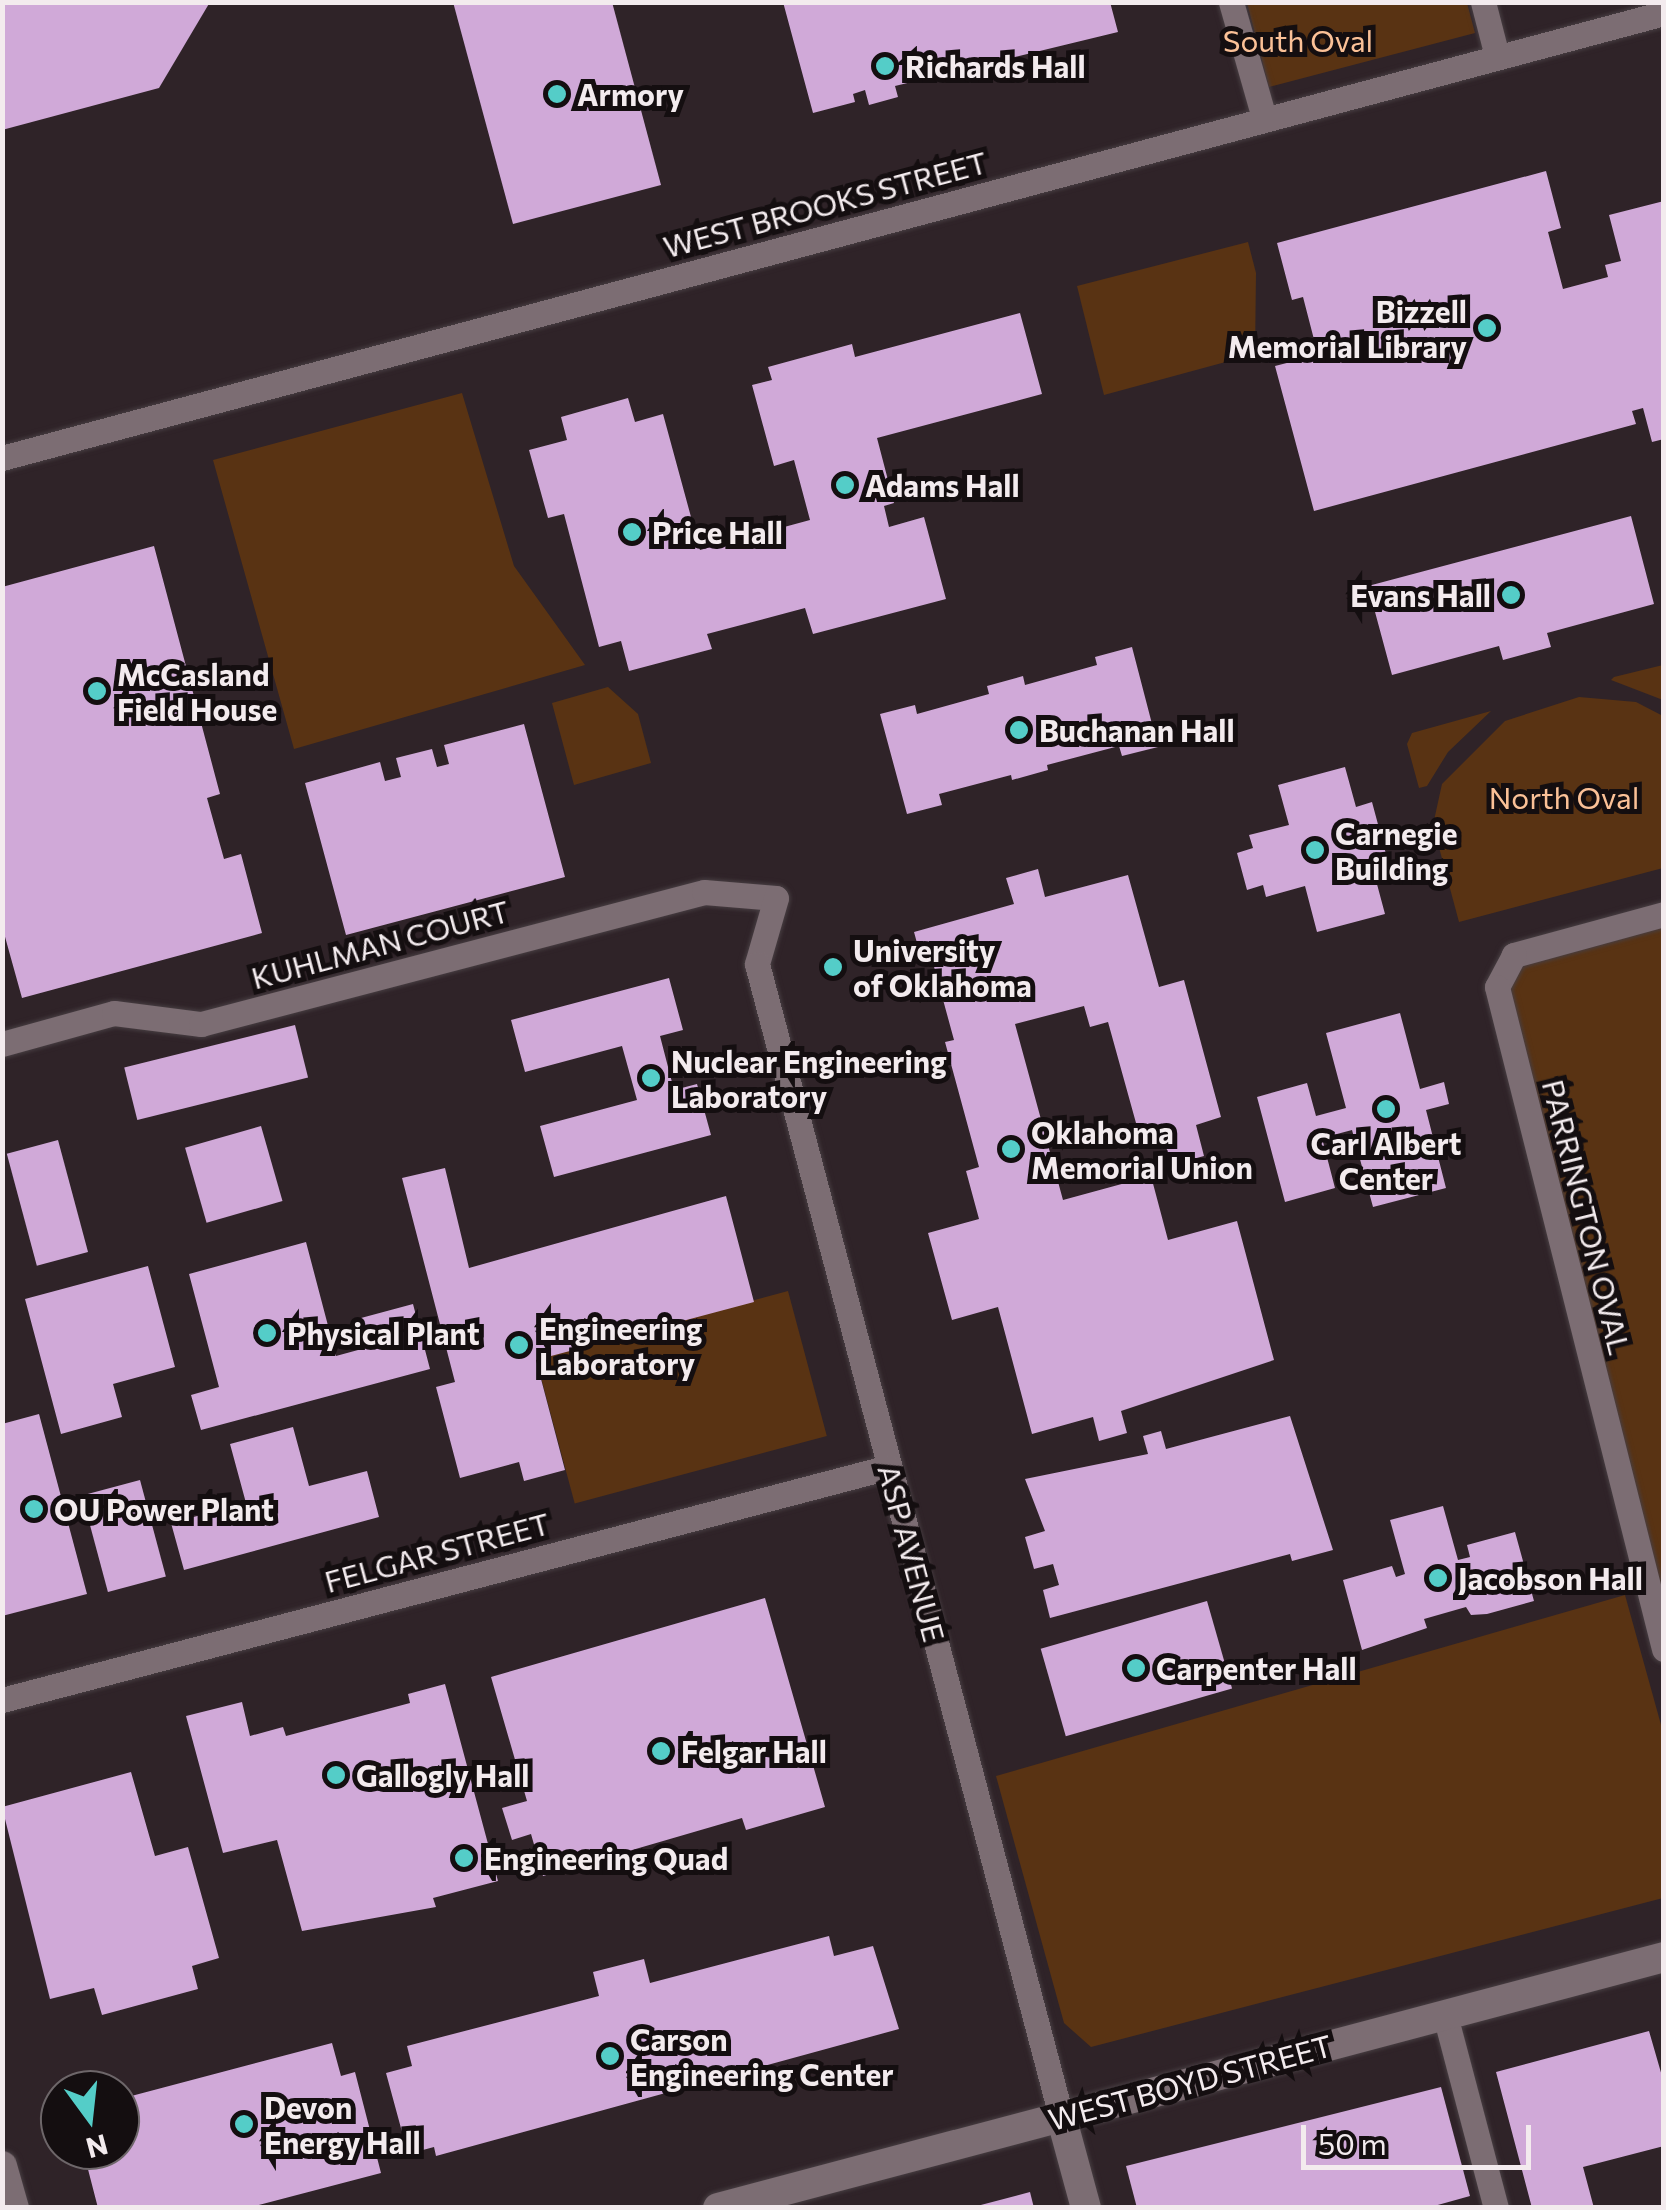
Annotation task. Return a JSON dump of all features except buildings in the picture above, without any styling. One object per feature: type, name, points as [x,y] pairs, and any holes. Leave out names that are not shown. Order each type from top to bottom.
[{"type":"street","points":[[1231,2],[1264,118]]},
{"type":"street","points":[[1483,2],[1497,56]]},
{"type":"street","name":"WEST BROOKS STREET","points":[[2,458],[1664,13]]},
{"type":"street","name":"KUHLMAN COURT","points":[[2,1044],[114,1012],[202,1024],[704,892],[776,898]]},
{"type":"street","name":"ASP AVENUE","points":[[776,898],[757,964],[1086,2208]]},
{"type":"street","name":"PARRINGTON OVAL","points":[[1664,914],[1514,955],[1496,988],[1664,1650]]},
{"type":"street","name":"FELGAR STREET","points":[[2,1700],[889,1467]]},
{"type":"street","name":"WEST BOYD STREET","points":[[718,2208],[1664,1957]]},
{"type":"street","points":[[1445,2014],[1496,2208]]},
{"type":"street","points":[[2,2166],[14,2208]]},
{"type":"green space","name":"South Oval","points":[[1247,3],[1467,3],[1475,33],[1269,87]]},
{"type":"green space","points":[[1248,242],[1256,273],[1255,354],[1104,395],[1077,286]]},
{"type":"green space","points":[[462,393],[514,566],[585,665],[294,749],[213,460]]},
{"type":"green space","points":[[1663,665],[1663,700],[1611,680],[1614,677]]},
{"type":"green space","points":[[608,687],[638,714],[651,763],[574,785],[552,703]]},
{"type":"green space","name":"North Oval","points":[[1579,697],[1636,702],[1663,716],[1663,868],[1459,922],[1433,825],[1442,784],[1505,721]]},
{"type":"green space","points":[[1491,711],[1448,752],[1427,786],[1419,788],[1407,744],[1412,733]]},
{"type":"green space","points":[[1663,914],[1663,1649],[1505,965]]},
{"type":"green space","points":[[788,1291],[827,1436],[575,1503],[536,1359]]},
{"type":"green space","points":[[1625,1595],[1663,1732],[1663,1898],[1091,2047],[1064,2023],[996,1776]]},
{"type":"place","name":"Richards Hall","points":[[885,66]]},
{"type":"place","name":"Armory","points":[[557,94]]},
{"type":"place","name":"Bizzell Memorial Library","points":[[1487,328]]},
{"type":"place","name":"Adams Hall","points":[[845,485]]},
{"type":"place","name":"Price Hall","points":[[632,532]]},
{"type":"place","name":"Evans Hall","points":[[1511,595]]},
{"type":"place","name":"McCasland Field House","points":[[97,691]]},
{"type":"place","name":"Buchanan Hall","points":[[1019,730]]},
{"type":"place","name":"Carnegie Building","points":[[1315,850]]},
{"type":"place","name":"University of Oklahoma","points":[[833,967]]},
{"type":"place","name":"Nuclear Engineering Laboratory","points":[[651,1078]]},
{"type":"place","name":"Carl Albert Center","points":[[1386,1109]]},
{"type":"place","name":"Oklahoma Memorial Union","points":[[1011,1149]]},
{"type":"place","name":"Physical Plant","points":[[267,1333]]},
{"type":"place","name":"Engineering Laboratory","points":[[519,1345]]},
{"type":"place","name":"OU Power Plant","points":[[34,1509]]},
{"type":"place","name":"Jacobson Hall","points":[[1438,1578]]},
{"type":"place","name":"Carpenter Hall","points":[[1136,1668]]},
{"type":"place","name":"Felgar Hall","points":[[661,1751]]},
{"type":"place","name":"Gallogly Hall","points":[[336,1775]]},
{"type":"place","name":"Engineering Quad","points":[[464,1858]]},
{"type":"place","name":"Carson Engineering Center","points":[[610,2056]]},
{"type":"place","name":"Devon Energy Hall","points":[[244,2124]]}]
